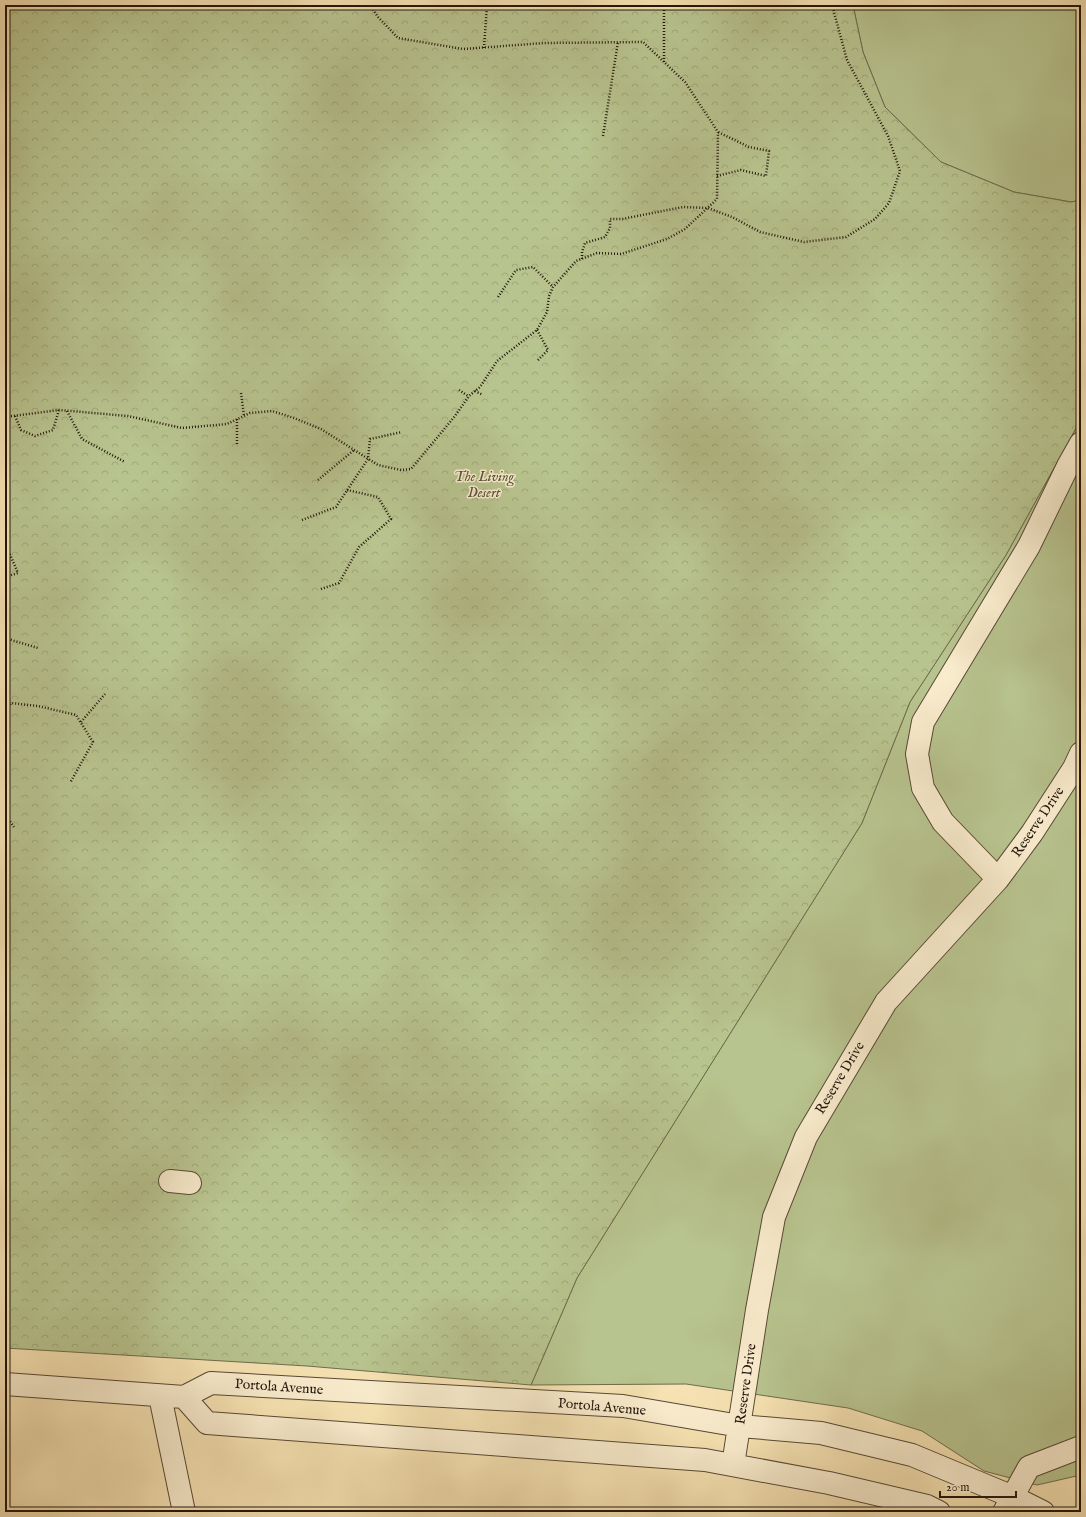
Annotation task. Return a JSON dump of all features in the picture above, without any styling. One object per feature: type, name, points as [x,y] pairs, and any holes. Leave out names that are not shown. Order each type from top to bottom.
[{"type":"street","points":[[998,879],[943,822],[924,788],[917,754],[923,722],[1029,546],[1068,466],[1081,443]]},
{"type":"street","name":"Reserve Drive","points":[[733,1465],[757,1310],[774,1217],[806,1137],[886,1002],[998,879],[1032,833],[1074,768],[1081,753]]},
{"type":"street","name":"Portola Avenue","points":[[5,1384],[184,1397],[211,1383],[623,1406],[740,1426],[821,1433],[912,1454],[1008,1504],[1043,1512]]},
{"type":"street","points":[[160,1396],[184,1512]]},
{"type":"street","points":[[184,1397],[207,1422],[705,1460],[829,1483],[927,1506],[938,1512]]},
{"type":"street","points":[[1008,1504],[1029,1467],[1081,1447]]},
{"type":"path","points":[[370,5],[378,17],[398,38],[463,49],[544,43],[643,42],[685,82],[718,132],[749,147],[769,151],[766,176],[741,170],[717,176]]},
{"type":"path","points":[[484,48],[488,5]]},
{"type":"path","points":[[664,5],[664,62]]},
{"type":"path","points":[[582,259],[582,252],[586,244],[605,237],[610,228],[610,219],[622,219],[683,207],[708,208],[732,217],[760,232],[804,242],[846,237],[875,219],[889,203],[900,171],[888,136],[847,60],[832,5]]},
{"type":"path","points":[[603,136],[618,42]]},
{"type":"path","points":[[5,417],[67,410],[128,416],[182,428],[227,424],[250,413],[272,411],[321,429],[378,466],[401,470],[412,469],[455,416],[469,396],[480,387],[496,361],[536,330],[547,312],[549,296],[553,287],[576,261],[598,253],[621,254],[667,239],[685,229],[717,199],[718,132]]},
{"type":"path","points":[[498,297],[516,270],[533,267],[553,287]]},
{"type":"path","points":[[536,330],[548,350],[537,361]]},
{"type":"path","points":[[459,390],[469,396]]},
{"type":"path","points":[[475,391],[483,395]]},
{"type":"path","points":[[241,393],[244,416]]},
{"type":"path","points":[[15,416],[21,430],[35,436],[53,430],[59,410]]},
{"type":"path","points":[[67,410],[82,439],[125,462]]},
{"type":"path","points":[[237,419],[237,445]]},
{"type":"path","points":[[302,520],[336,507],[368,459],[370,439],[402,432]]},
{"type":"path","points":[[318,480],[354,450]]},
{"type":"path","points":[[321,589],[339,583],[359,547],[391,519],[378,497],[347,490]]},
{"type":"path","points":[[5,543],[18,573],[5,577]]},
{"type":"path","points":[[5,638],[38,648]]},
{"type":"path","points":[[81,722],[105,694]]},
{"type":"path","points":[[5,696],[11,703],[38,706],[76,715],[93,742],[70,784]]},
{"type":"path","points":[[5,712],[11,703]]},
{"type":"path","points":[[5,814],[14,827]]},
{"type":"green space","name":"The Living Desert","points":[[5,5],[853,5],[863,52],[885,107],[941,162],[1014,192],[1071,202],[1081,200],[1081,419],[1006,555],[910,702],[862,823],[577,1278],[531,1385],[307,1366],[5,1348]]},
{"type":"green space","points":[[853,5],[1081,5],[1081,200],[1071,202],[1014,192],[941,162],[885,107],[863,52]]},
{"type":"green space","points":[[1081,419],[1081,1475],[1037,1485],[984,1471],[922,1431],[848,1408],[686,1384],[531,1385],[577,1278],[862,823],[910,702],[1006,555]]}]
